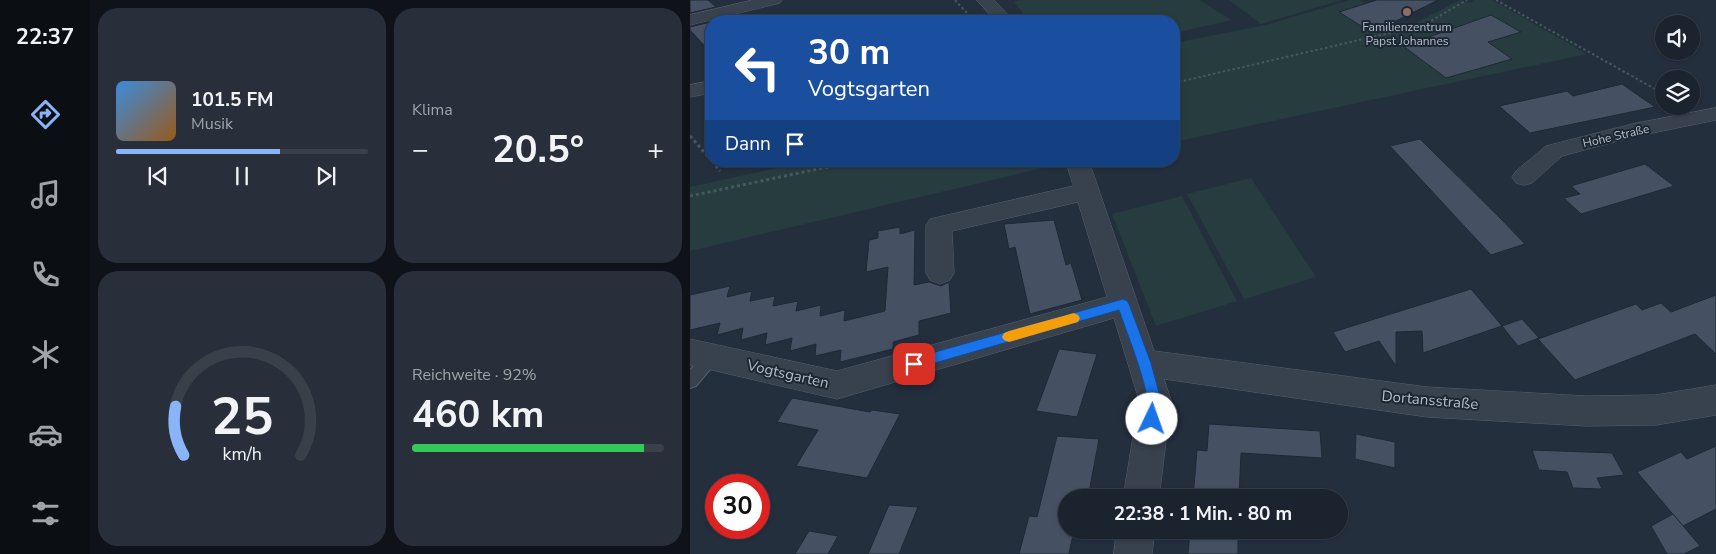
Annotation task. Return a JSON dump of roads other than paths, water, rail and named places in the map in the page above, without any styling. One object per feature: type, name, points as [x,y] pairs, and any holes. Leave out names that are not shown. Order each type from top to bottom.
[{"type":"street","points":[[711,15],[774,0]]},
{"type":"street","points":[[987,0],[1000,15]]},
{"type":"street","points":[[690,20],[705,16]]},
{"type":"street","points":[[690,91],[705,88]]},
{"type":"street","name":"Hohe Straße","points":[[1524,177],[1554,151],[1632,131],[1712,118]]},
{"type":"street","points":[[1079,167],[1155,400],[1142,489]]},
{"type":"street","points":[[940,273],[939,225],[1088,191]]},
{"type":"street","name":"Vogtsgarten","points":[[701,354],[837,385],[1123,304]]},
{"type":"street","name":"Dortansstraße","points":[[1144,363],[1427,402],[1586,411],[1656,410],[1716,400]]},
{"type":"street","points":[[1133,554],[1135,539]]},
{"type":"lane","name":"Vogtsgarten","points":[[690,381],[701,354]]},
{"type":"place","name":"Familienzentrum Papst Johannes","points":[[1407,12]]}]
